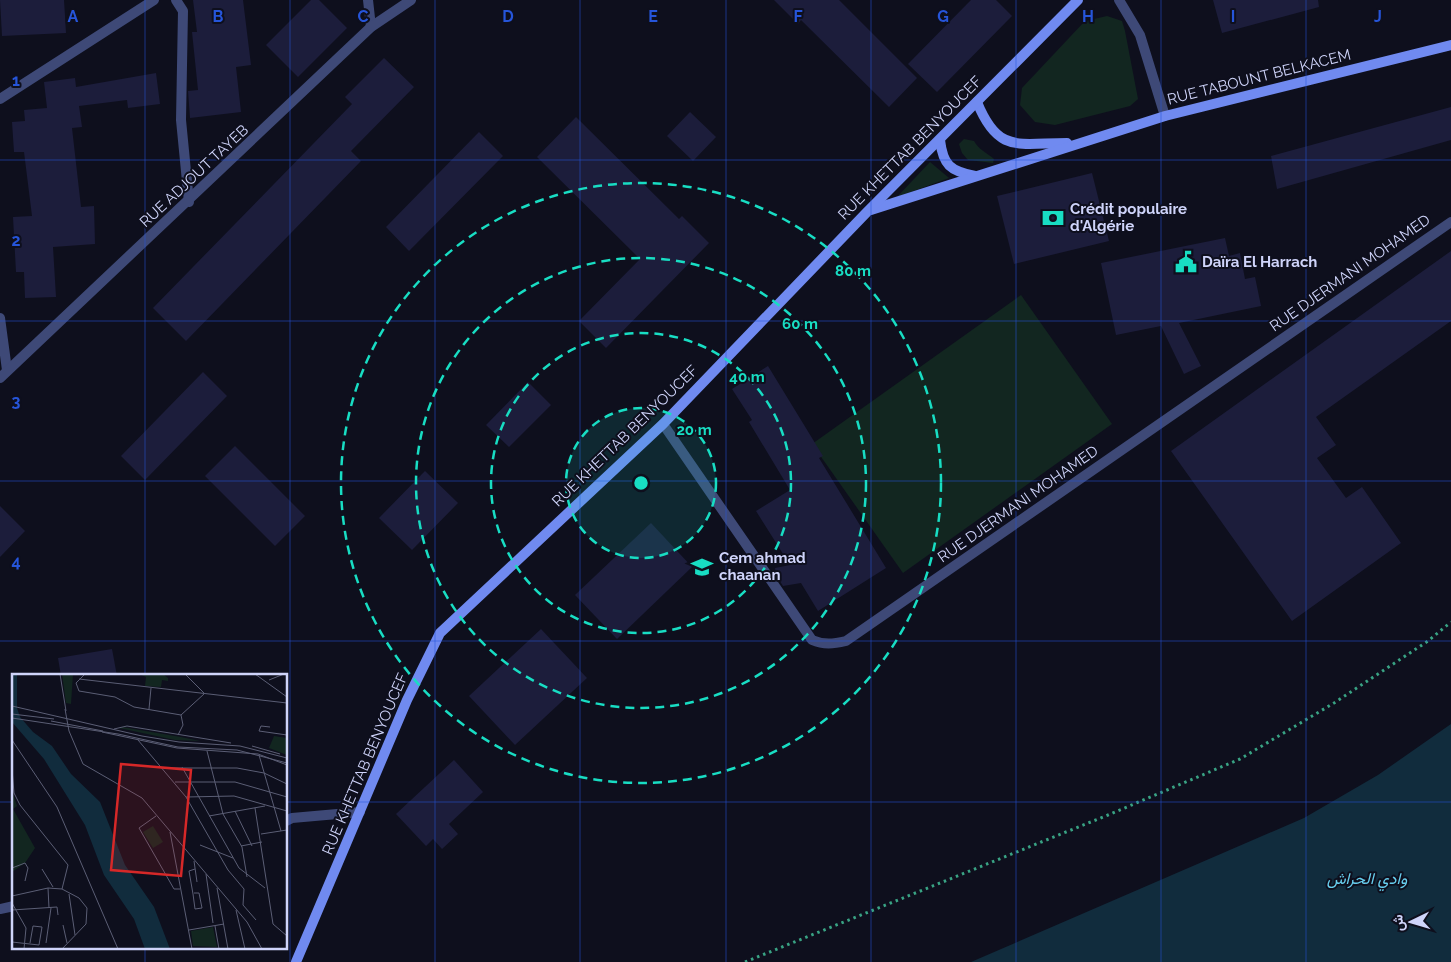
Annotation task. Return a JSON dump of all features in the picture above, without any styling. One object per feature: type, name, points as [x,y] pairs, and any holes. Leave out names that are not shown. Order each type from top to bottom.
[{"type":"main road","name":"RUE KHETTAB BENYOUCEF","points":[[296,962],[407,700],[440,634],[663,424],[867,212],[1078,0]]},
{"type":"main road","name":"RUE TABOUNT BELKACEM","points":[[1076,143],[1165,116],[1451,45]]},
{"type":"main road","points":[[977,102],[985,123],[998,137],[1025,144],[1076,143]]},
{"type":"main road","points":[[940,140],[944,160],[949,166],[956,172],[977,176]]},
{"type":"main road","points":[[867,212],[1076,143]]},
{"type":"street","points":[[0,99],[154,0]]},
{"type":"street","points":[[176,0],[183,11],[181,120],[189,202]]},
{"type":"street","points":[[368,0],[372,27]]},
{"type":"street","name":"RUE ADJOUT TAYEB","points":[[0,378],[189,202],[372,27],[411,0]]},
{"type":"street","points":[[1119,0],[1140,35],[1165,116]]},
{"type":"street","name":"RUE DJERMANI MOHAMED","points":[[663,424],[812,640],[822,644],[835,644],[846,641],[1451,222]]},
{"type":"street","points":[[0,318],[8,370]]},
{"type":"street","points":[[288,820],[292,818],[360,812]]},
{"type":"path","points":[[744,962],[1108,815],[1240,759],[1342,698],[1428,641],[1451,622]]},
{"type":"green space","points":[[1107,16],[1122,21],[1138,99],[1130,106],[1055,125],[1035,122],[1020,105],[1022,88],[1085,21]]},
{"type":"green space","points":[[964,139],[974,141],[980,149],[994,159],[993,163],[968,160],[962,153],[959,144]]},
{"type":"green space","points":[[930,162],[949,178],[897,197]]},
{"type":"green space","points":[[1021,295],[1112,424],[903,573],[812,444]]},
{"type":"water","name":"وادي الحراش","points":[[1451,724],[1451,962],[971,962],[1304,818],[1378,775]]},
{"type":"building","points":[[0,0],[64,0],[66,33],[2,36]]},
{"type":"building","points":[[193,0],[243,0],[251,65],[236,67],[241,112],[190,118],[188,91],[198,90],[192,32],[197,32]]},
{"type":"building","points":[[311,0],[319,0],[347,28],[298,77],[266,45]]},
{"type":"building","points":[[774,0],[839,0],[917,78],[889,107],[801,20],[798,24]]},
{"type":"building","points":[[971,0],[996,0],[1012,16],[937,92],[908,64]]},
{"type":"building","points":[[1213,0],[1318,0],[1319,7],[1222,33]]},
{"type":"building","points":[[384,58],[414,87],[351,151],[361,161],[186,341],[153,308],[352,104],[345,97]]},
{"type":"building","points":[[156,73],[160,104],[128,108],[127,100],[79,106],[82,127],[72,128],[81,207],[94,206],[95,244],[53,247],[56,297],[25,298],[24,272],[16,272],[13,217],[32,216],[24,152],[14,152],[12,122],[25,121],[24,110],[47,108],[44,82],[75,78],[76,87]]},
{"type":"building","points":[[1451,107],[1451,140],[1277,189],[1271,156]]},
{"type":"building","points":[[690,112],[716,137],[693,161],[667,136]]},
{"type":"building","points":[[576,117],[679,219],[682,216],[709,243],[606,348],[579,321],[640,259],[537,157]]},
{"type":"building","points":[[479,132],[503,156],[409,251],[386,227]]},
{"type":"building","name":"Crédit populaire d'Algérie","points":[[1092,173],[1109,241],[1014,264],[997,196]]},
{"type":"building","points":[[1225,238],[1229,256],[1240,253],[1245,279],[1255,277],[1261,306],[1179,323],[1201,366],[1184,374],[1161,326],[1116,335],[1101,263]]},
{"type":"building","points":[[1451,251],[1451,321],[1316,417],[1336,445],[1317,458],[1346,498],[1362,487],[1401,543],[1292,621],[1171,451]]},
{"type":"building","points":[[768,366],[823,456],[819,458],[886,568],[818,611],[801,583],[783,586],[776,575],[775,568],[790,565],[756,511],[790,490],[749,422],[752,420],[732,389]]},
{"type":"building","points":[[203,372],[227,396],[145,480],[121,456]]},
{"type":"building","points":[[528,382],[551,405],[509,447],[486,425]]},
{"type":"building","points":[[235,446],[305,516],[275,546],[205,476]]},
{"type":"building","points":[[425,471],[458,503],[412,550],[379,518]]},
{"type":"building","points":[[0,506],[25,531],[0,557]]},
{"type":"building","points":[[651,523],[692,567],[617,639],[575,595]]},
{"type":"building","points":[[541,629],[587,678],[515,745],[469,696]]},
{"type":"building","points":[[112,649],[117,674],[61,674],[58,658]]},
{"type":"building","points":[[454,760],[483,792],[449,824],[458,834],[442,849],[433,839],[426,846],[396,814]]},
{"type":"place","name":"Crédit populaire d'Algérie","points":[[1053,218]]},
{"type":"place","name":"Daïra El Harrach","points":[[1186,262]]},
{"type":"place","name":"Cem ahmad chaanan","points":[[702,567]]}]
